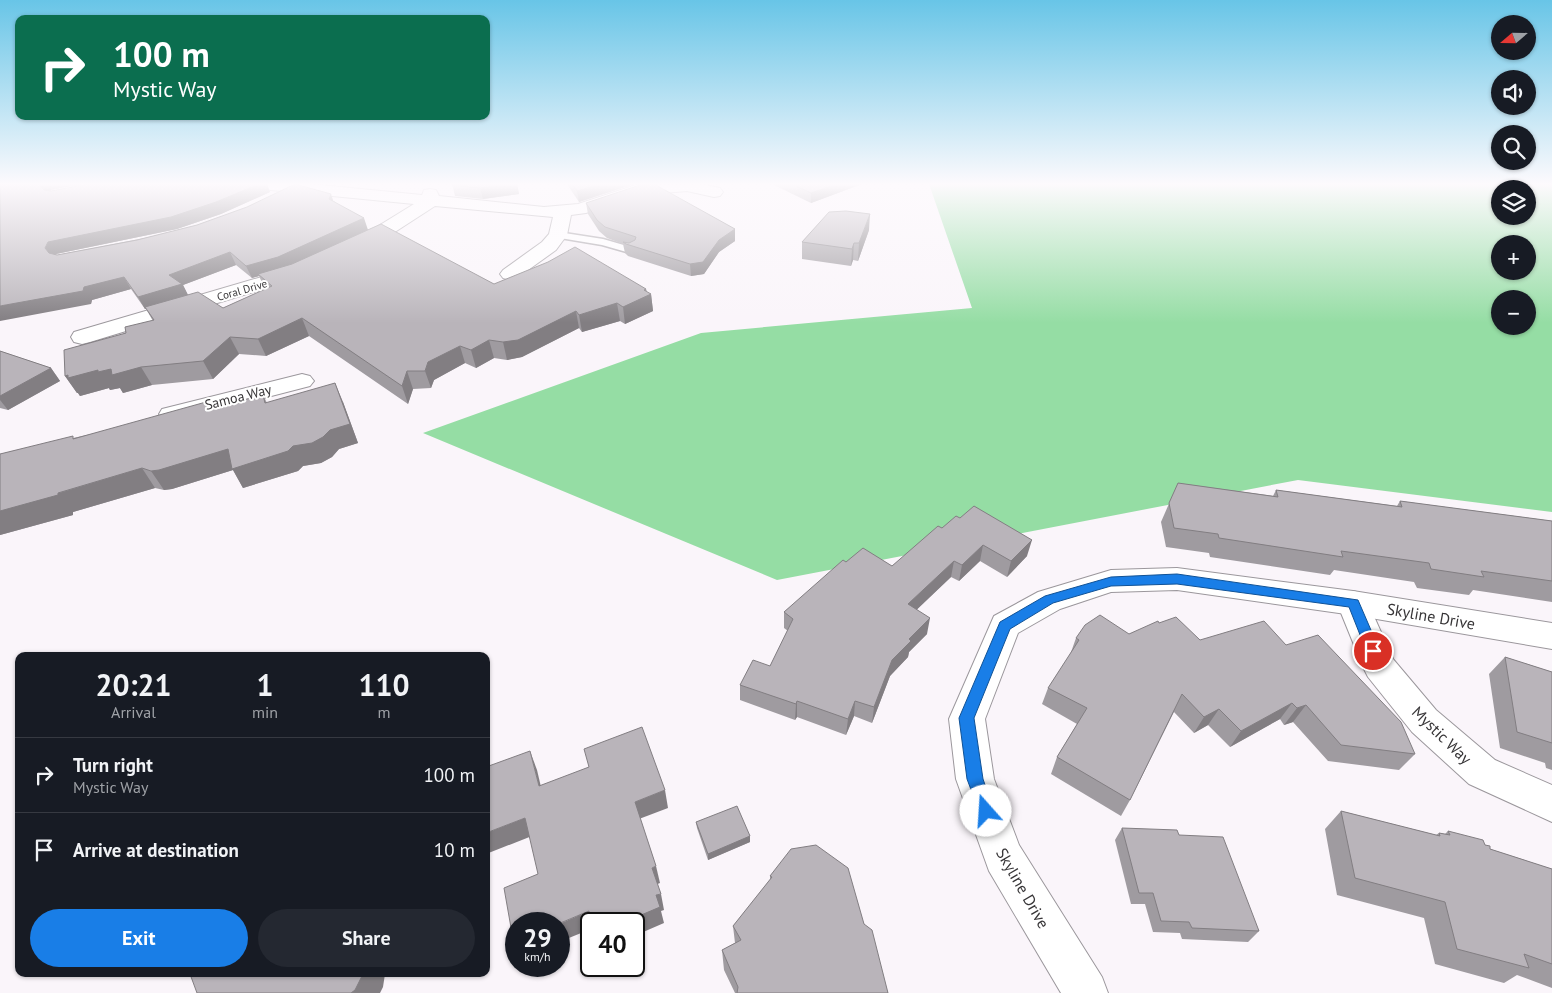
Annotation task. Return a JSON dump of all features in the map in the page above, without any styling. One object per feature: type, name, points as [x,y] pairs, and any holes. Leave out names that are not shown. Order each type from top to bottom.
[{"type":"street","points":[[342,252],[374,237],[382,230]]},
{"type":"street","points":[[510,274],[540,255],[558,235],[559,230]]},
{"type":"street","name":"Coral Drive","points":[[82,337],[291,275],[317,263]]},
{"type":"street","name":"Samoa Way","points":[[151,419],[302,381]]},
{"type":"street","name":"Skyline Drive","points":[[1086,993],[1002,857],[975,779],[967,718],[1005,626],[1049,600],[1111,581],[1177,579],[1353,603],[1552,636]]},
{"type":"street","name":"Mystic Way","points":[[1353,603],[1380,667],[1424,721],[1482,772],[1552,804]]},
{"type":"lane","points":[[558,235],[603,242],[630,250]]},
{"type":"green space","points":[[945,230],[1552,230],[1552,512],[1298,480],[777,580],[423,433],[701,333],[972,308]]},
{"type":"building","points":[[0,230],[105,230],[48,242],[45,248],[49,253],[57,255],[137,240],[176,230],[337,230],[278,257],[246,266],[230,252],[169,275],[182,284],[138,297],[124,277],[84,287],[83,291],[0,306]]},
{"type":"building","points":[[367,230],[393,230],[494,284],[548,262],[575,247],[646,289],[644,290],[651,294],[623,307],[617,303],[579,315],[576,311],[518,340],[503,342],[489,340],[471,350],[460,346],[428,362],[425,371],[407,371],[402,386],[302,318],[258,339],[230,337],[203,361],[141,367],[112,375],[111,369],[98,372],[98,370],[68,378],[68,375],[65,376],[64,350],[126,333],[125,327],[154,320],[145,307],[198,292],[223,308],[272,286],[258,274],[292,264]]},
{"type":"building","points":[[615,230],[733,230],[719,240],[703,262],[690,264],[623,242],[629,243],[635,240],[636,237]]},
{"type":"building","points":[[812,230],[864,230],[859,243],[854,243],[852,249],[802,242]]},
{"type":"building","points":[[0,351],[51,368],[0,396]]},
{"type":"building","points":[[335,383],[350,424],[330,430],[323,437],[312,443],[293,446],[288,451],[232,469],[228,449],[159,470],[151,471],[142,468],[0,511],[0,454],[73,436],[73,439],[206,402],[207,409],[263,395],[265,403]]},
{"type":"building","points":[[1178,483],[1278,497],[1276,490],[1402,507],[1400,501],[1552,521],[1552,581],[1481,571],[1484,577],[1431,569],[1429,563],[1341,551],[1343,557],[1219,538],[1218,534],[1174,528],[1169,503]]},
{"type":"building","points":[[974,506],[1032,540],[1011,561],[983,545],[962,565],[954,561],[908,604],[930,618],[892,660],[874,707],[855,701],[848,719],[797,701],[796,704],[740,685],[753,660],[770,666],[793,619],[784,612],[843,560],[846,562],[863,548],[892,566],[938,526],[942,528],[956,516],[960,518]]},
{"type":"building","points":[[1100,615],[1129,634],[1158,621],[1159,623],[1176,617],[1200,640],[1264,621],[1286,645],[1318,635],[1401,722],[1415,754],[1341,745],[1306,705],[1297,708],[1292,703],[1241,731],[1219,709],[1204,717],[1182,694],[1130,800],[1057,757],[1087,708],[1048,688],[1079,640],[1076,638],[1085,625]]},
{"type":"building","points":[[1505,657],[1552,672],[1552,743],[1517,732]]},
{"type":"building","points":[[642,727],[665,790],[635,802],[656,866],[652,868],[661,894],[656,895],[660,907],[645,913],[580,912],[580,915],[570,919],[570,912],[508,912],[504,888],[538,874],[525,818],[490,831],[490,766],[530,751],[539,786],[589,767],[584,749]]},
{"type":"building","points":[[737,806],[750,836],[708,854],[696,822]]},
{"type":"building","points":[[1341,811],[1440,836],[1439,833],[1450,835],[1448,831],[1483,840],[1485,845],[1490,846],[1490,849],[1552,869],[1552,964],[1524,954],[1529,968],[1457,949],[1445,902],[1355,878]]},
{"type":"building","points":[[1122,828],[1177,830],[1179,835],[1223,837],[1259,931],[1192,928],[1189,922],[1161,921],[1153,893],[1139,893]]},
{"type":"building","points":[[816,845],[848,868],[864,924],[872,930],[888,993],[737,993],[738,987],[722,950],[741,940],[733,926],[772,877],[770,876],[791,849]]},
{"type":"building","points":[[191,977],[362,977],[355,990],[351,993],[197,993]]},
{"type":"route","points":[[986,811],[975,779],[967,718],[1005,626],[1049,600],[1111,581],[1177,579],[1353,603],[1373,651]]}]
